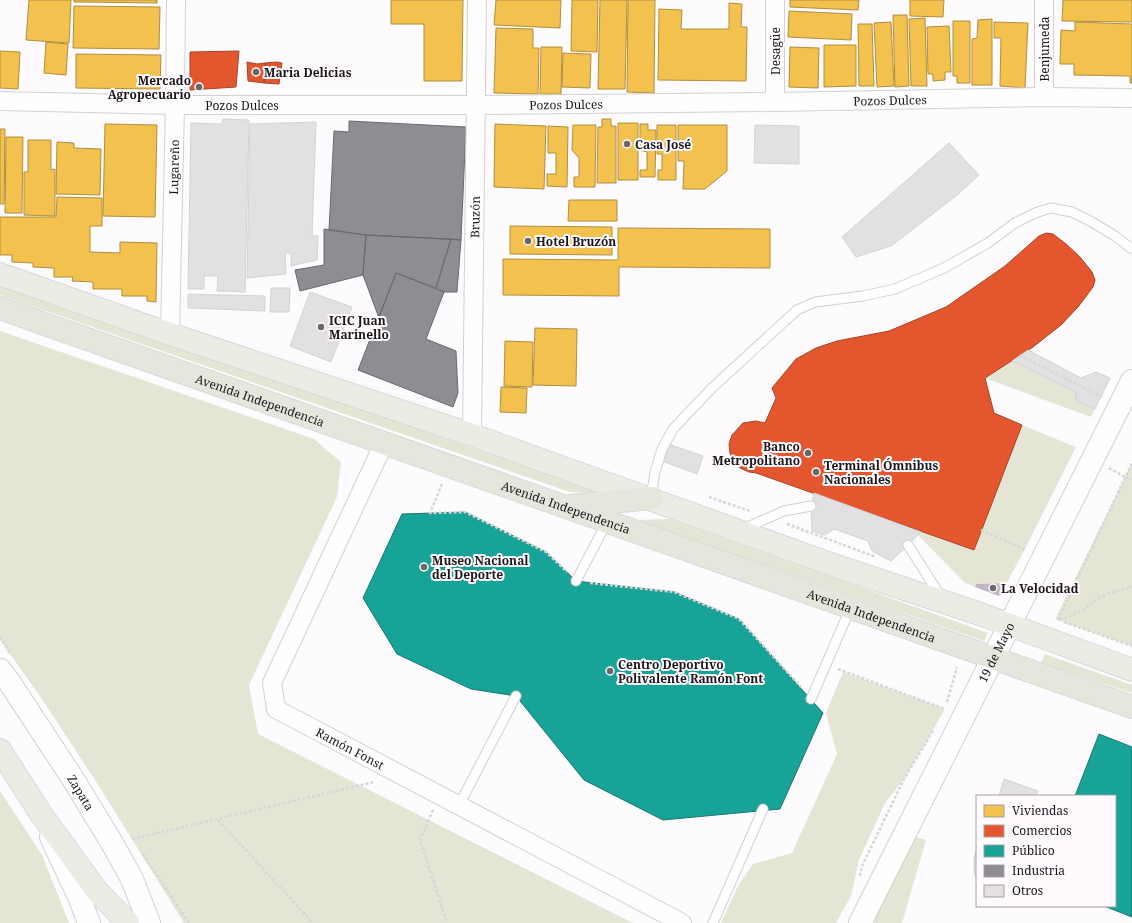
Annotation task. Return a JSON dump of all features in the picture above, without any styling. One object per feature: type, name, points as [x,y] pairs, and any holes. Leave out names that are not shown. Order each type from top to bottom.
[{"type":"highway","name":"Avenida Independencia","points":[[0,308],[196,379],[565,506],[850,609],[1132,707]]},
{"type":"highway","points":[[565,506],[651,498]]},
{"type":"main road","points":[[0,274],[170,334],[472,435],[651,498],[836,566],[1010,625],[1132,670]]},
{"type":"main road","points":[[0,750],[41,814],[97,891],[128,923]]},
{"type":"street","name":"Lugareño","points":[[170,334],[176,0]]},
{"type":"street","name":"Bruzón","points":[[472,435],[477,0]]},
{"type":"street","name":"Desagüe","points":[[775,0],[775,102]]},
{"type":"street","name":"Benjumeda","points":[[1044,0],[1044,98]]},
{"type":"street","name":"Pozos Dulces","points":[[0,101],[175,105],[475,105],[1132,98]]},
{"type":"street","name":"19 de Mayo","points":[[860,923],[1132,381]]},
{"type":"street","name":"Ramón Fonst","points":[[384,443],[272,683],[276,709],[682,923]]},
{"type":"street","name":"Zapata","points":[[0,670],[73,779],[112,843],[132,879],[149,923]]},
{"type":"street","points":[[41,814],[80,899],[89,923]]},
{"type":"lane","points":[[651,498],[655,472],[662,449],[673,429],[712,388],[797,310],[815,302],[862,296],[896,289],[944,268],[988,243],[1016,223],[1035,213],[1051,208],[1072,212],[1092,222],[1115,236],[1132,249]]},
{"type":"lane","points":[[739,531],[784,511],[812,506]]},
{"type":"lane","points":[[576,581],[608,522]]},
{"type":"lane","points":[[908,545],[944,602]]},
{"type":"lane","points":[[811,699],[850,609]]},
{"type":"lane","points":[[459,805],[516,696]]},
{"type":"lane","points":[[713,923],[763,809]]},
{"type":"path","points":[[1020,355],[1106,399]]},
{"type":"path","points":[[1092,460],[1132,479]]},
{"type":"path","points":[[1058,620],[1132,463]]},
{"type":"path","points":[[442,484],[430,513],[465,512],[546,552],[576,581],[674,592],[738,619],[803,689]]},
{"type":"path","points":[[981,530],[1030,551]]},
{"type":"path","points":[[1058,620],[1073,615],[1097,599],[1110,593],[1132,587]]},
{"type":"path","points":[[1058,620],[1132,646]]},
{"type":"path","points":[[941,716],[945,709],[958,663]]},
{"type":"path","points":[[826,665],[945,709]]},
{"type":"path","points":[[859,879],[862,866],[904,779],[934,728]]},
{"type":"path","points":[[112,843],[402,775]]},
{"type":"path","points":[[440,795],[420,840],[447,923]]},
{"type":"path","points":[[217,819],[313,923]]},
{"type":"shaded area","points":[[0,283],[601,493],[570,492],[0,295]]},
{"type":"shaded area","points":[[0,331],[314,439],[341,462],[337,497],[249,685],[258,734],[633,923],[184,923],[97,783],[40,696],[0,640]]},
{"type":"shaded area","points":[[1012,361],[1075,391],[1077,402],[1095,409],[1091,417],[985,378]]},
{"type":"shaded area","points":[[1022,425],[1076,447],[1005,586],[1003,583],[976,584],[975,587],[964,582],[911,528],[974,550]]},
{"type":"shaded area","points":[[1132,463],[1132,646],[1055,619]]},
{"type":"shaded area","points":[[670,519],[988,633],[984,641],[636,520]]},
{"type":"shaded area","points":[[1003,583],[1005,586],[999,596],[975,587],[976,584]]},
{"type":"shaded area","points":[[1045,654],[1132,685],[1132,693],[1041,663]]},
{"type":"shaded area","points":[[843,672],[945,709],[904,779],[885,803],[859,860],[851,896],[836,923],[721,923],[738,886],[753,864],[792,853],[837,754],[826,713]]},
{"type":"shaded area","points":[[0,791],[42,855],[69,923],[0,923]]},
{"type":"shaded area","points":[[913,836],[926,840],[902,923],[869,923]]},
{"type":"building: Viviendas","points":[[29,0],[71,0],[69,43],[26,40]]},
{"type":"building: Viviendas","points":[[74,0],[157,0],[157,3],[74,2]]},
{"type":"building: Viviendas","points":[[391,0],[463,0],[462,81],[424,81],[424,24],[391,24]]},
{"type":"building: Viviendas","points":[[496,0],[561,0],[560,28],[494,25]]},
{"type":"building: Viviendas","points":[[572,0],[598,0],[597,52],[571,51]]},
{"type":"building: Viviendas","points":[[600,0],[627,0],[625,89],[598,89]]},
{"type":"building: Viviendas","points":[[628,0],[655,0],[654,93],[627,92]]},
{"type":"building: Viviendas","points":[[790,0],[859,0],[858,10],[790,7]]},
{"type":"building: Viviendas","points":[[910,0],[944,0],[943,17],[910,16]]},
{"type":"building: Viviendas","points":[[1063,0],[1132,0],[1132,22],[1062,21]]},
{"type":"building: Viviendas","points":[[729,3],[742,4],[741,27],[747,27],[746,81],[658,80],[659,9],[682,10],[681,29],[729,29]]},
{"type":"building: Viviendas","points":[[74,6],[160,7],[159,49],[73,48]]},
{"type":"building: Viviendas","points":[[789,11],[852,14],[851,40],[788,37]]},
{"type":"building: Viviendas","points":[[893,15],[907,15],[909,86],[895,87]]},
{"type":"building: Viviendas","points":[[925,18],[927,86],[911,86],[909,19]]},
{"type":"building: Viviendas","points":[[992,19],[992,85],[972,85],[972,39],[977,38],[978,20]]},
{"type":"building: Viviendas","points":[[953,21],[970,21],[970,83],[957,83],[957,76],[953,76]]},
{"type":"building: Viviendas","points":[[891,22],[894,86],[877,87],[874,23]]},
{"type":"building: Viviendas","points":[[994,22],[1028,23],[1025,88],[1000,86],[1001,38],[994,38]]},
{"type":"building: Viviendas","points":[[1075,22],[1132,24],[1132,83],[1130,83],[1130,76],[1074,75],[1074,64],[1060,64],[1061,30],[1075,31]]},
{"type":"building: Viviendas","points":[[858,24],[872,24],[874,86],[859,86]]},
{"type":"building: Viviendas","points":[[949,26],[951,72],[945,72],[945,80],[933,81],[933,74],[928,74],[927,27]]},
{"type":"building: Viviendas","points":[[496,28],[533,29],[533,48],[539,48],[538,94],[494,93]]},
{"type":"building: Viviendas","points":[[46,42],[68,44],[66,75],[44,73]]},
{"type":"building: Viviendas","points":[[824,45],[856,45],[856,86],[824,87]]},
{"type":"building: Viviendas","points":[[541,47],[562,47],[561,94],[540,94]]},
{"type":"building: Viviendas","points":[[790,47],[819,48],[818,88],[789,87]]},
{"type":"building: Viviendas","points":[[0,51],[20,52],[18,89],[0,88]]},
{"type":"building: Viviendas","points":[[563,53],[591,54],[590,88],[562,87]]},
{"type":"building: Viviendas","points":[[76,54],[161,55],[160,89],[76,88]]},
{"type":"building: Viviendas","points":[[602,119],[611,119],[611,126],[616,126],[616,183],[597,183],[598,127],[602,127]]},
{"type":"building: Viviendas","points":[[618,123],[638,123],[638,180],[618,180]]},
{"type":"building: Viviendas","points":[[105,124],[157,125],[155,217],[103,216]]},
{"type":"building: Viviendas","points":[[495,124],[546,126],[544,189],[494,187]]},
{"type":"building: Viviendas","points":[[640,124],[648,124],[648,130],[656,130],[655,177],[640,177],[640,170],[647,170],[647,152],[640,150]]},
{"type":"building: Viviendas","points":[[573,125],[596,125],[595,187],[574,187],[574,177],[579,177],[579,158],[572,150]]},
{"type":"building: Viviendas","points":[[657,125],[676,125],[676,180],[658,180],[658,170],[662,170],[662,154],[657,154]]},
{"type":"building: Viviendas","points":[[678,125],[727,125],[727,171],[705,189],[683,189],[684,161],[678,161]]},
{"type":"building: Viviendas","points":[[548,126],[568,127],[567,187],[547,186],[547,174],[556,174],[556,153],[548,153]]},
{"type":"building: Viviendas","points":[[0,129],[5,129],[4,204],[0,204]]},
{"type":"building: Viviendas","points":[[6,137],[23,137],[22,213],[5,213]]},
{"type":"building: Viviendas","points":[[28,140],[51,140],[51,170],[55,169],[55,216],[24,215],[24,172],[28,172]]},
{"type":"building: Viviendas","points":[[57,142],[74,143],[74,148],[101,149],[100,195],[56,194]]},
{"type":"building: Viviendas","points":[[57,197],[102,198],[102,226],[90,226],[90,252],[120,253],[120,242],[157,243],[156,302],[147,301],[147,296],[122,296],[122,289],[93,289],[93,282],[72,281],[73,277],[54,277],[54,268],[33,267],[33,263],[12,262],[12,255],[0,255],[0,217],[56,217]]},
{"type":"building: Viviendas","points":[[569,200],[617,200],[617,221],[568,221]]},
{"type":"building: Viviendas","points":[[510,226],[612,227],[612,255],[510,254]]},
{"type":"building: Viviendas","points":[[618,228],[770,229],[770,268],[619,267],[619,296],[503,295],[503,259],[618,260]]},
{"type":"building: Viviendas","points":[[535,328],[577,329],[576,386],[533,385]]},
{"type":"building: Viviendas","points":[[505,341],[533,342],[532,387],[504,386]]},
{"type":"building: Viviendas","points":[[501,387],[527,388],[526,413],[500,412]]},
{"type":"building: Comercios","points":[[239,51],[236,87],[190,90],[190,52]]},
{"type":"building: Comercios","name":"Maria Delicias","points":[[247,62],[257,64],[265,63],[264,83],[248,81]]},
{"type":"building: Comercios","points":[[265,63],[282,63],[279,84],[264,83]]},
{"type":"building: Comercios","points":[[1046,233],[1053,234],[1080,257],[1092,272],[1095,280],[1093,287],[1078,307],[1061,325],[1033,347],[985,378],[994,413],[1022,425],[974,550],[756,473],[749,472],[740,468],[733,461],[729,444],[732,435],[743,423],[756,421],[765,423],[776,398],[772,388],[796,359],[816,348],[837,341],[889,331],[946,307],[1005,266],[1039,236]]},
{"type":"building: Público","name":"Centro Deportivo Polivalente Ramón Font","points":[[465,512],[546,552],[576,581],[674,592],[739,619],[823,713],[780,809],[663,820],[584,780],[516,696],[471,689],[397,654],[363,598],[402,514]]},
{"type":"building: Público","points":[[1099,734],[1132,747],[1132,917],[1107,907],[1116,907],[1116,795],[1075,795]]},
{"type":"building: Industria","points":[[349,121],[466,127],[461,240],[366,235],[329,230],[334,131],[349,132]]},
{"type":"building: Industria","points":[[324,229],[366,235],[363,275],[300,291],[295,270],[324,265]]},
{"type":"building: Industria","points":[[366,235],[451,239],[436,288],[396,273],[379,318],[363,275]]},
{"type":"building: Industria","points":[[451,239],[461,240],[457,292],[444,292],[436,288]]},
{"type":"building: Industria","points":[[396,273],[444,292],[426,339],[456,351],[458,393],[453,407],[358,370]]},
{"type":"building: Otros","points":[[223,119],[249,120],[245,292],[217,291],[218,276],[204,276],[204,289],[188,289],[191,123],[222,124]]},
{"type":"building: Otros","points":[[316,122],[312,236],[318,236],[317,260],[291,266],[291,253],[285,253],[286,274],[247,278],[250,124]]},
{"type":"building: Otros","points":[[755,125],[799,126],[799,164],[754,163]]},
{"type":"building: Otros","points":[[949,143],[979,175],[956,196],[891,246],[856,257],[842,237]]},
{"type":"building: Otros","points":[[271,288],[290,288],[289,312],[270,312]]},
{"type":"building: Otros","name":"ICIC Juan Marinello","points":[[310,292],[352,307],[331,362],[290,346]]},
{"type":"building: Otros","points":[[188,294],[265,296],[265,311],[188,308]]},
{"type":"building: Otros","points":[[1028,350],[1081,378],[1096,372],[1110,378],[1095,409],[1077,402],[1075,391],[1012,361]]},
{"type":"building: Otros","points":[[668,444],[703,456],[697,474],[662,461]]},
{"type":"building: Otros","points":[[814,493],[921,532],[891,561],[872,551],[868,541],[834,529],[825,535],[812,531],[811,508]]},
{"type":"building: Otros","points":[[1004,779],[1038,791],[1036,795],[999,795]]},
{"type":"building: Otros","points":[[976,851],[976,877],[974,873],[974,858]]},
{"type":"place","name":"Maria Delicias","points":[[256,72]]},
{"type":"place","name":"Mercado Agropecuario","points":[[199,87]]},
{"type":"place","name":"Casa José","points":[[627,144]]},
{"type":"place","name":"Hotel Bruzón","points":[[528,241]]},
{"type":"place","name":"ICIC Juan Marinello","points":[[321,327]]},
{"type":"place","name":"Banco Metropolitano","points":[[808,453]]},
{"type":"place","name":"Terminal Ómnibus Nacionales","points":[[816,472]]},
{"type":"place","name":"Museo Nacional del Deporte","points":[[424,567]]},
{"type":"place","name":"La Velocidad","points":[[993,588]]},
{"type":"place","name":"Centro Deportivo Polivalente Ramón Font","points":[[610,671]]}]
